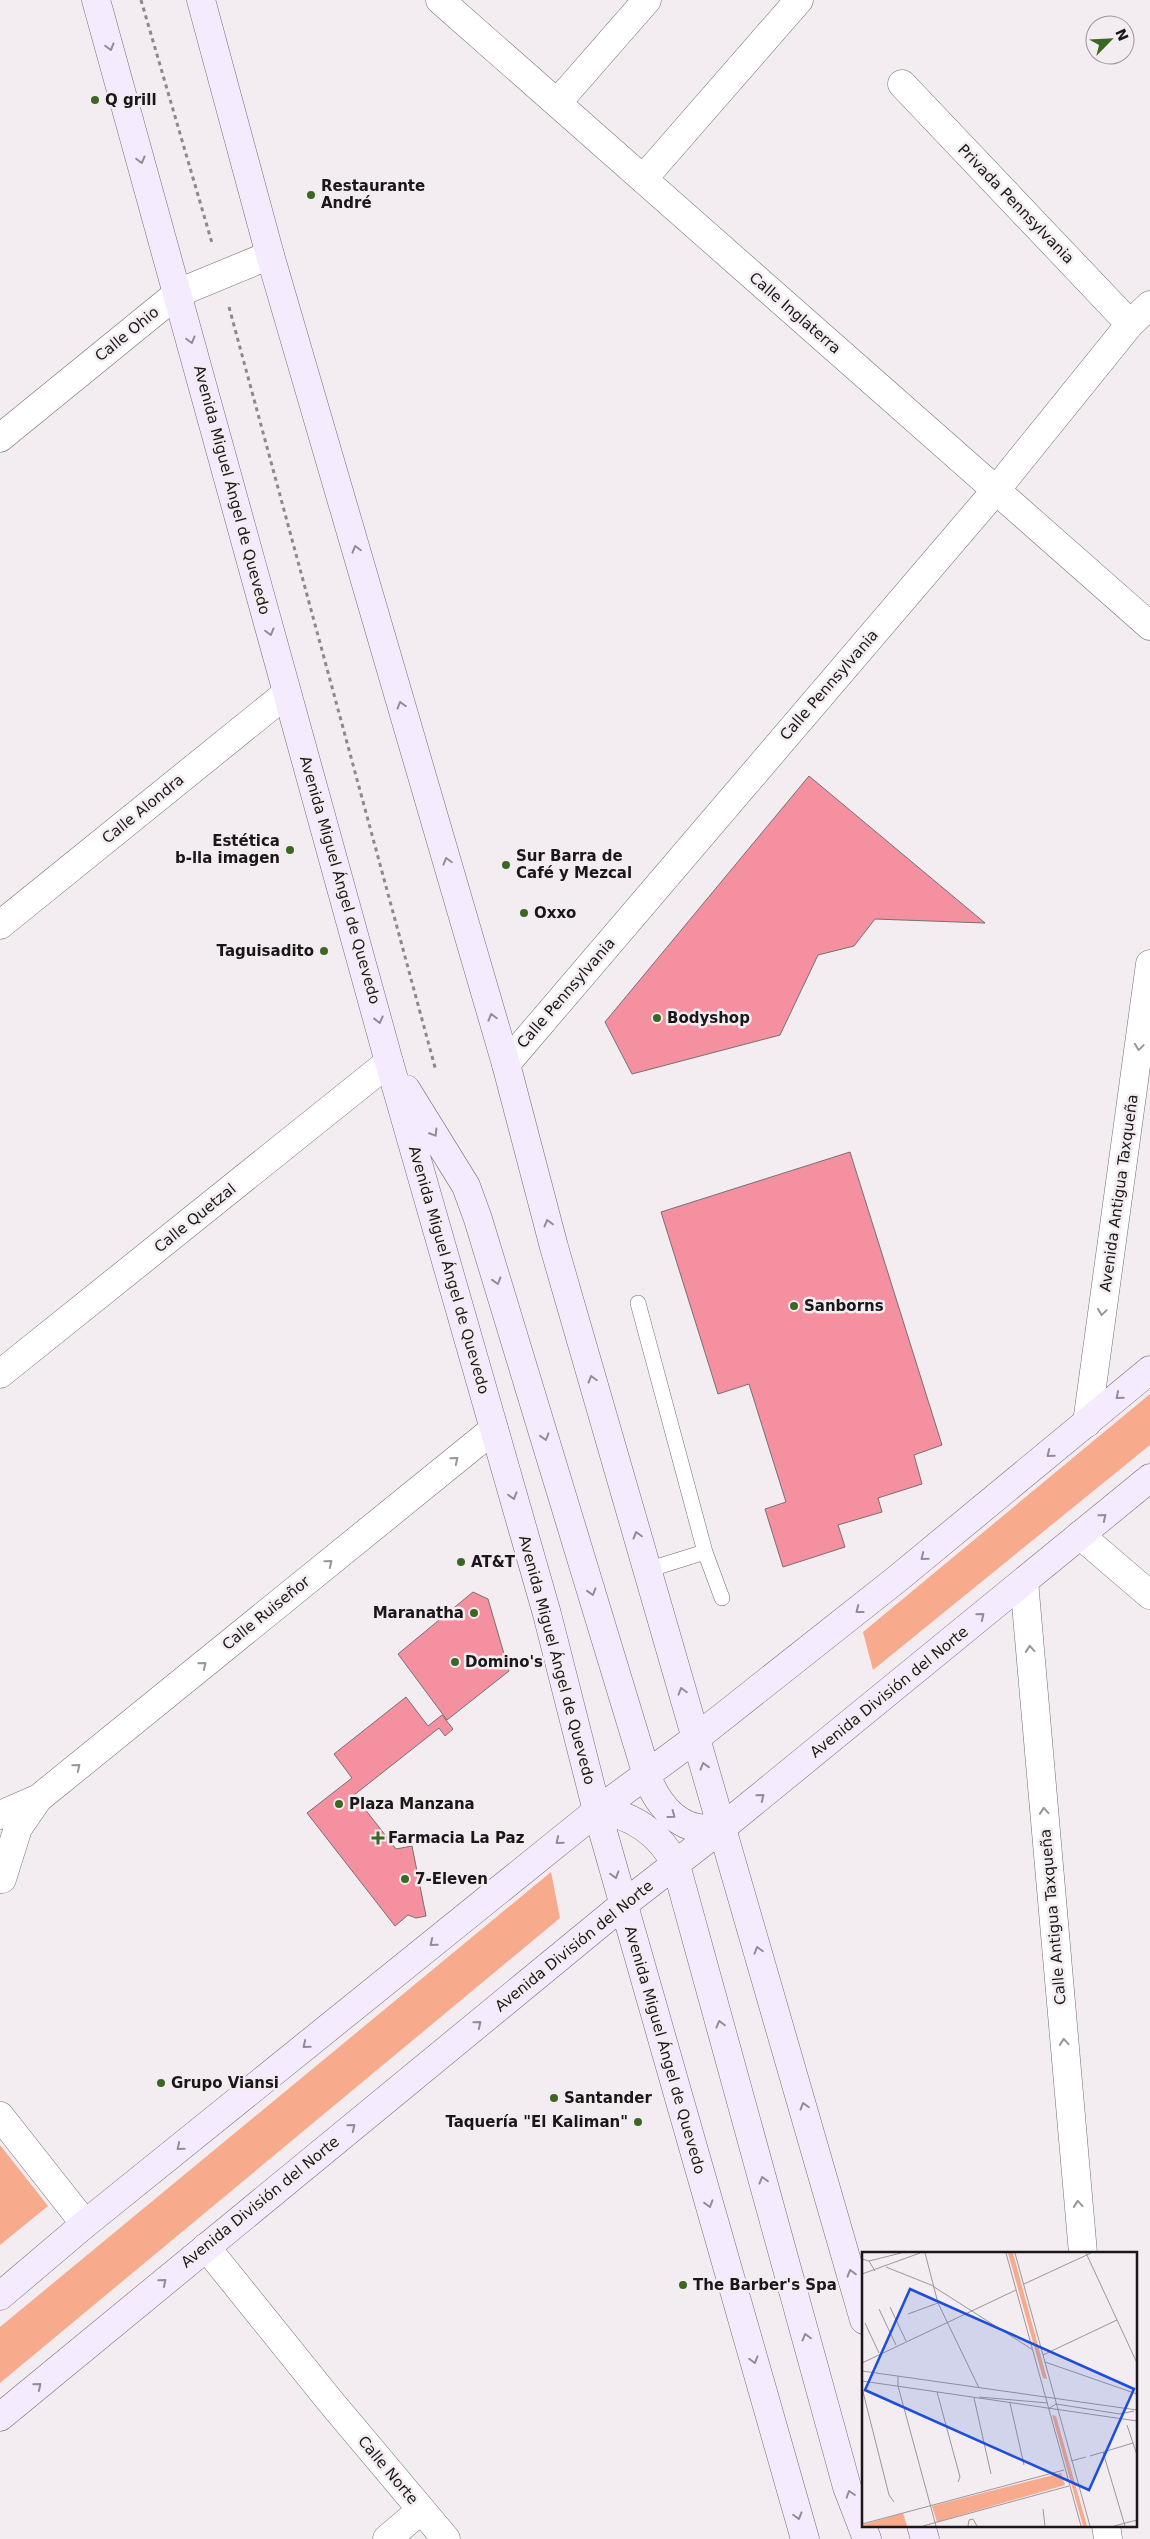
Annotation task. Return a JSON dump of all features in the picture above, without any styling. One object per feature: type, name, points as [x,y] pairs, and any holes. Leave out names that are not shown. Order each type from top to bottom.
[{"type":"main road","name":"Avenida Miguel Ángel de Quevedo","points":[[96,0],[389,1062],[547,1614],[597,1811],[805,2539]]},
{"type":"main road","points":[[201,0],[270,255],[506,1064],[554,1247],[862,2313]]},
{"type":"main road","points":[[389,1062],[463,1180],[475,1210],[647,1774],[656,1798],[672,1816],[702,1830],[723,1828]]},
{"type":"main road","points":[[0,2296],[85,2224],[597,1811],[696,1738],[897,1579],[1150,1370]]},
{"type":"main road","name":"Avenida División del Norte","points":[[0,2417],[624,1904],[723,1828],[1150,1478]]},
{"type":"main road","points":[[597,1811],[626,1818],[647,1829],[669,1852],[676,1865],[847,2487],[867,2539]]},
{"type":"main road","points":[[921,2526],[925,2539]]},
{"type":"street","name":"Calle Inglaterra","points":[[440,0],[1150,626]]},
{"type":"street","points":[[556,103],[647,0]]},
{"type":"street","points":[[643,179],[799,0]]},
{"type":"street","name":"Privada Pennsylvania","points":[[902,84],[1130,324]]},
{"type":"street","name":"Calle Ohio","points":[[0,438],[178,293],[220,274],[270,255]]},
{"type":"street","name":"Calle Pennsylvania","points":[[506,1064],[996,490],[1130,324],[1150,304]]},
{"type":"street","name":"Calle Alondra","points":[[0,925],[287,693]]},
{"type":"street","name":"Avenida Antigua Taxqueña","points":[[1088,1422],[1150,964]]},
{"type":"street","name":"Calle Quetzal","points":[[0,1374],[389,1062]]},
{"type":"street","name":"Calle Ruiseñor","points":[[0,1872],[18,1828],[39,1798],[494,1429]]},
{"type":"street","points":[[1080,1535],[1150,1595]]},
{"type":"street","name":"Calle Antigua Taxqueña","points":[[1024,1581],[1083,2252]]},
{"type":"street","name":"Calle Ruiseñor","points":[[0,1814],[39,1798]]},
{"type":"street","points":[[0,2116],[85,2224]]},
{"type":"street","name":"Calle Norte","points":[[206,2247],[330,2401],[446,2539]]},
{"type":"street","points":[[387,2539],[421,2510]]},
{"type":"street","points":[[1106,2526],[1108,2539]]},
{"type":"lane","points":[[638,1303],[705,1552],[722,1598]]},
{"type":"lane","points":[[647,1570],[705,1552]]},
{"type":"path","points":[[141,0],[220,274],[438,1078]]},
{"type":"shaded area","points":[[1150,1394],[1150,1445],[873,1670],[863,1632]]},
{"type":"shaded area","points":[[551,1872],[560,1918],[0,2383],[0,2327]]},
{"type":"shaded area","points":[[0,2145],[48,2206],[0,2245]]},
{"type":"building","points":[[809,776],[985,923],[875,919],[854,946],[818,955],[780,1035],[632,1074],[605,1022]]},
{"type":"building","name":"Sanborns","points":[[850,1152],[942,1445],[914,1455],[922,1484],[878,1498],[882,1512],[838,1525],[845,1547],[783,1567],[765,1509],[786,1502],[749,1384],[718,1394],[661,1212]]},
{"type":"building","name":"Domino's","points":[[473,1592],[488,1599],[509,1671],[447,1720],[398,1654]]},
{"type":"building","name":"Plaza Manzana","points":[[406,1697],[428,1726],[442,1715],[453,1729],[445,1736],[439,1728],[354,1795],[396,1849],[412,1846],[426,1916],[416,1918],[408,1915],[395,1926],[307,1813],[352,1778],[334,1754]]},
{"type":"place","name":"Q grill","points":[[95,100]]},
{"type":"place","name":"Restaurante André","points":[[311,195]]},
{"type":"place","name":"Estética b-lla imagen","points":[[290,850]]},
{"type":"place","name":"Sur Barra de Café y Mezcal","points":[[506,865]]},
{"type":"place","name":"Oxxo","points":[[524,913]]},
{"type":"place","name":"Taguisadito","points":[[324,951]]},
{"type":"place","name":"Bodyshop","points":[[657,1018]]},
{"type":"place","name":"Sanborns","points":[[794,1306]]},
{"type":"place","name":"AT&T","points":[[461,1562]]},
{"type":"place","name":"Maranatha","points":[[474,1613]]},
{"type":"place","name":"Domino's","points":[[455,1662]]},
{"type":"place","name":"Plaza Manzana","points":[[339,1804]]},
{"type":"place","name":"Farmacia La Paz","points":[[378,1838]]},
{"type":"place","name":"7-Eleven","points":[[405,1879]]},
{"type":"place","name":"Grupo Viansi","points":[[161,2083]]},
{"type":"place","name":"Santander","points":[[554,2098]]},
{"type":"place","name":"Taquería \"El Kaliman\"","points":[[638,2122]]},
{"type":"place","name":"The Barber's Spa","points":[[683,2285]]}]
